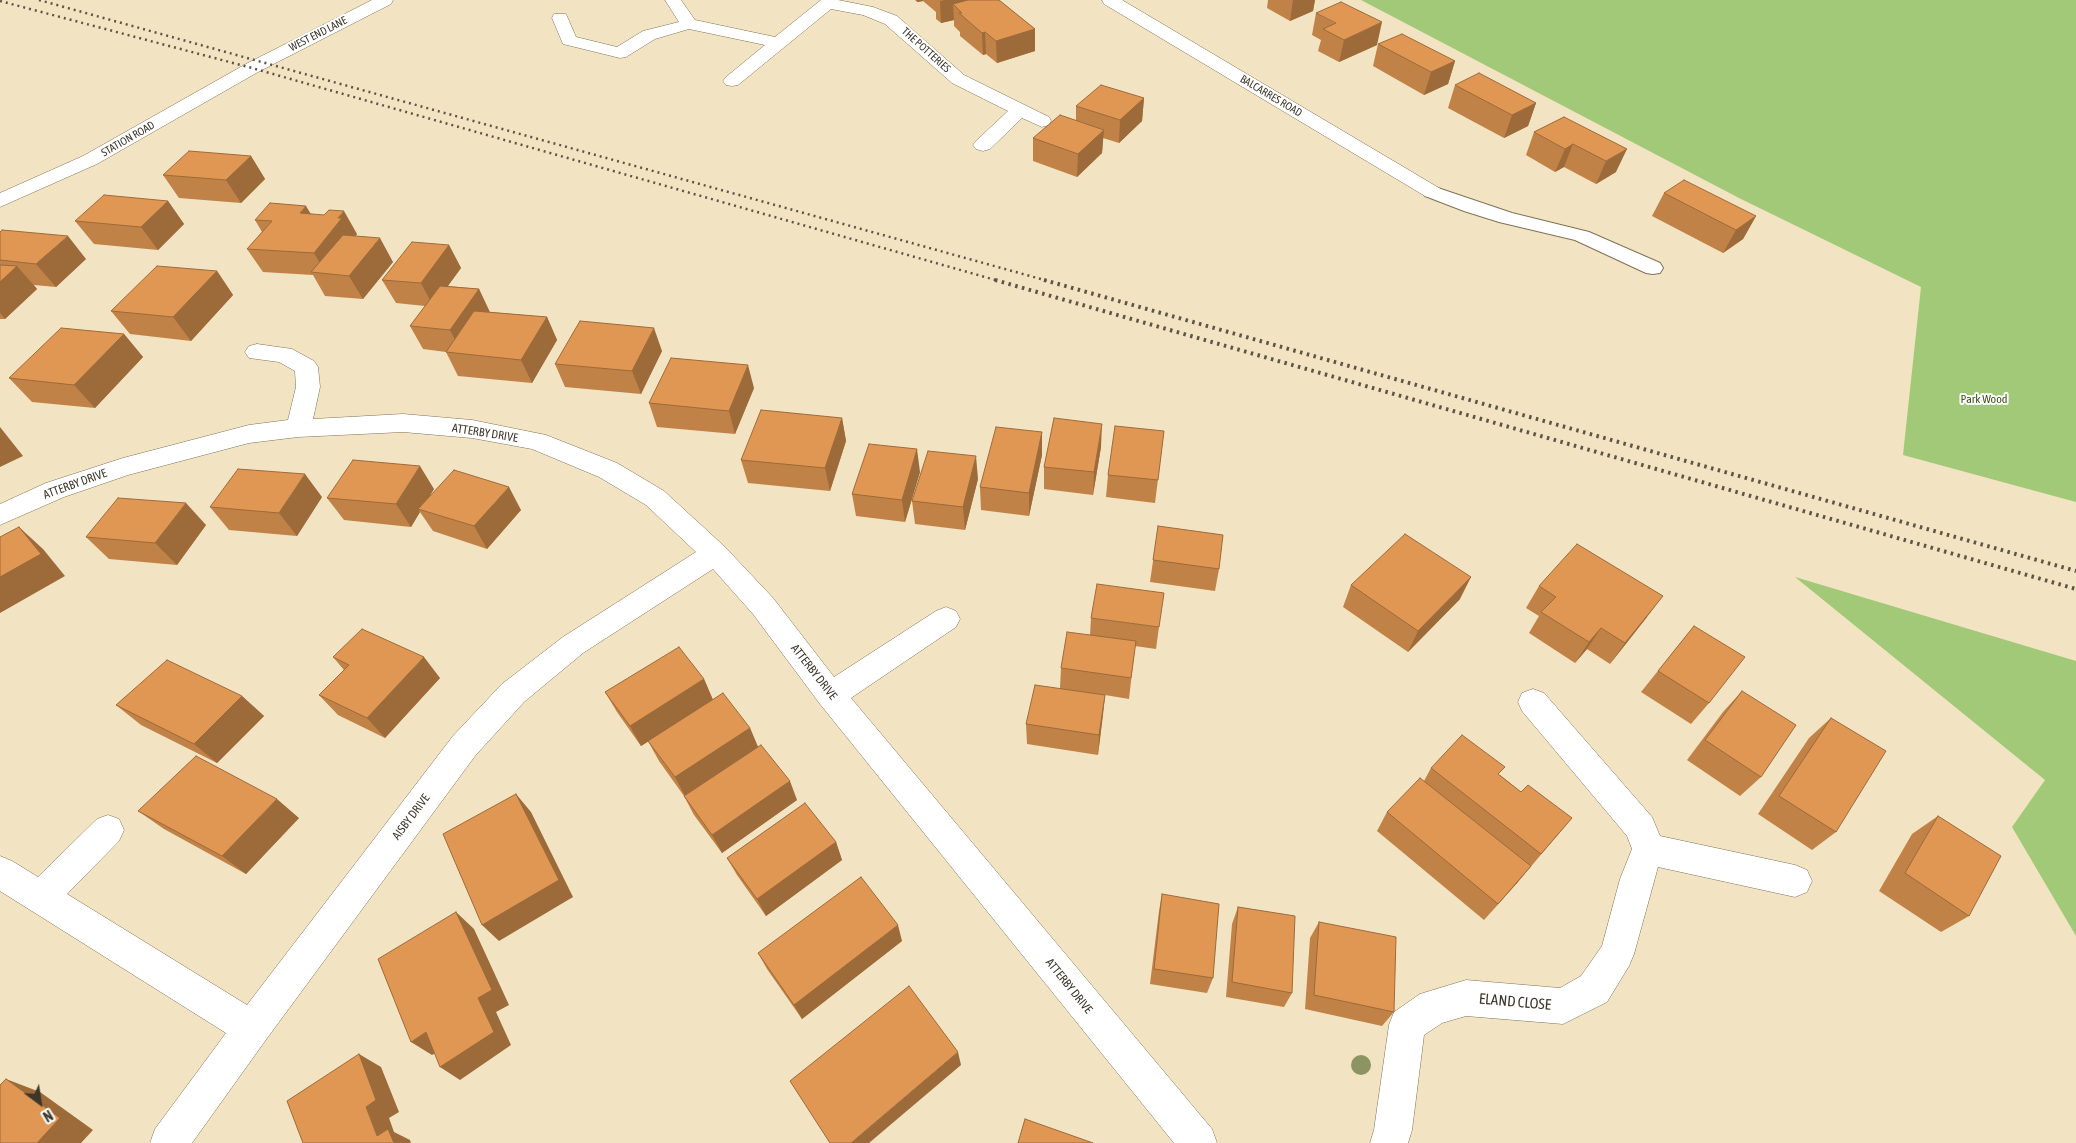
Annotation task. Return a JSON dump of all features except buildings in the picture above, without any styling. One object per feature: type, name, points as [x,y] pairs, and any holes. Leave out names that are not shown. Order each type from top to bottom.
[{"type":"street","name":"WEST END LANE","points":[[252,68],[385,0]]},
{"type":"street","points":[[673,0],[689,24]]},
{"type":"street","name":"BALCARRES ROAD","points":[[1110,0],[1432,192]]},
{"type":"street","name":"THE POTTERIES","points":[[732,81],[829,2],[867,11],[891,20],[958,79],[1042,121]]},
{"type":"street","points":[[560,18],[570,40],[620,54],[649,35],[689,24],[779,43]]},
{"type":"street","name":"STATION ROAD","points":[[0,201],[90,160],[252,68]]},
{"type":"street","points":[[983,145],[1020,110]]},
{"type":"street","points":[[257,352],[284,356],[306,367],[308,387],[298,428]]},
{"type":"street","name":"ATTERBY DRIVE","points":[[0,515],[55,490],[123,467],[249,434],[298,428],[403,424],[472,429],[537,441],[608,470],[655,498],[715,554],[763,606],[830,695],[1198,1143]]},
{"type":"street","name":"AISBY DRIVE","points":[[169,1143],[252,1028],[464,746],[513,693],[573,645],[715,554]]},
{"type":"street","points":[[830,695],[946,619]]},
{"type":"street","points":[[1533,702],[1641,828],[1648,849],[1795,881]]},
{"type":"street","points":[[40,897],[108,830]]},
{"type":"street","name":"ELAND CLOSE","points":[[1388,1143],[1393,1130],[1407,1025],[1433,1007],[1466,998],[1563,1006],[1594,989],[1617,954],[1637,879],[1648,849]]},
{"type":"street","points":[[0,872],[252,1028]]},
{"type":"lane","points":[[1432,192],[1506,218],[1582,236],[1653,268]]},
{"type":"green space","name":"Park Wood","points":[[1361,0],[2076,0],[2076,502],[1903,455],[1921,287],[1739,198]]},
{"type":"green space","points":[[1795,577],[2076,661],[2076,936],[2012,827],[2045,780]]},
{"type":"railway","points":[[39,0],[1048,281]]},
{"type":"railway","points":[[0,1],[252,68],[999,281]]},
{"type":"railway","points":[[995,280],[2076,589]]},
{"type":"railway","points":[[1044,280],[2076,571]]}]
